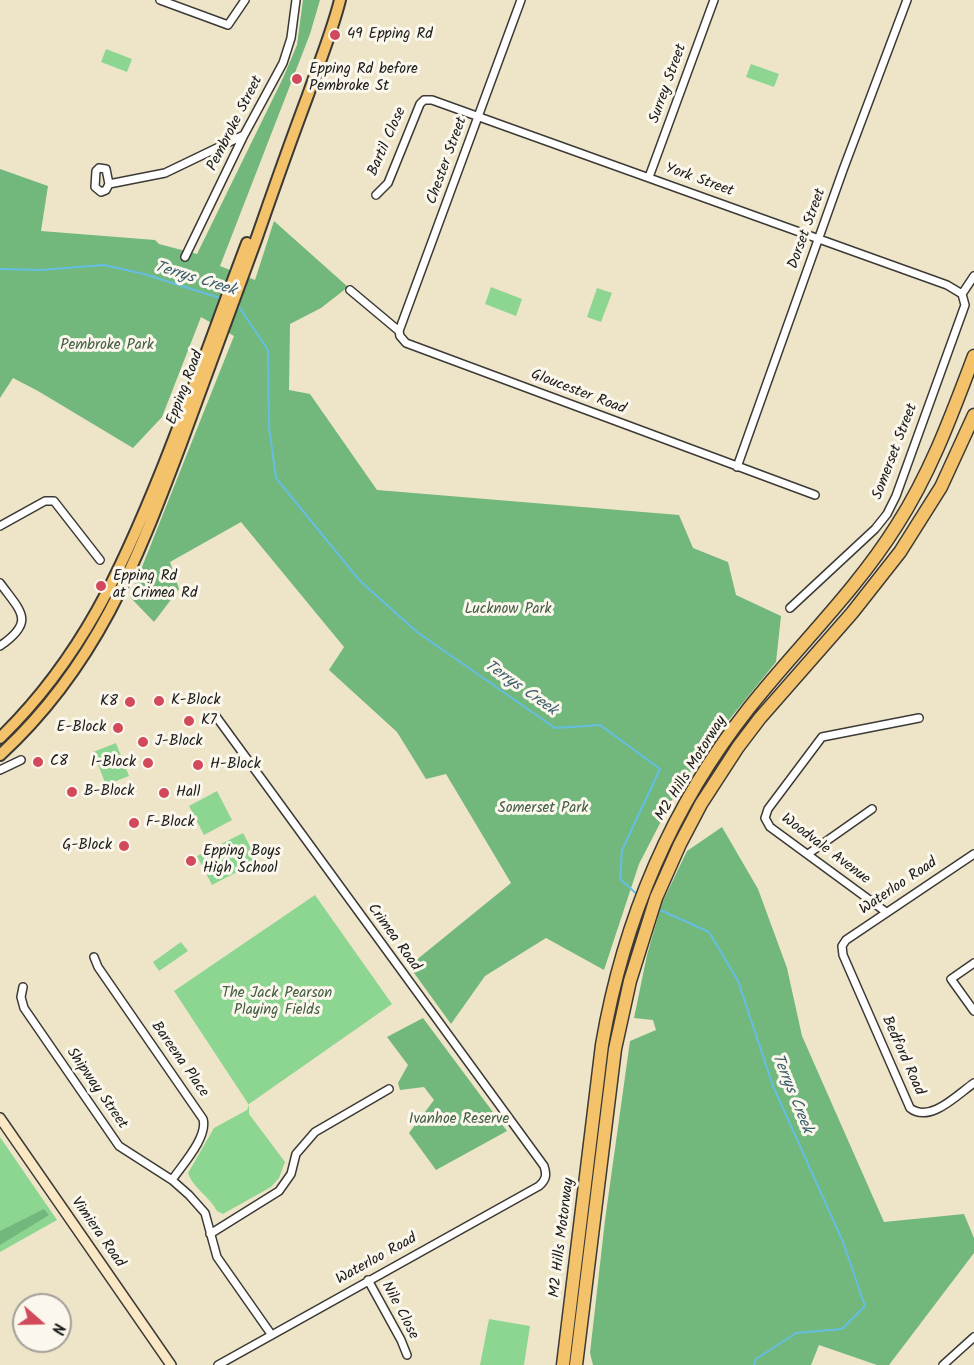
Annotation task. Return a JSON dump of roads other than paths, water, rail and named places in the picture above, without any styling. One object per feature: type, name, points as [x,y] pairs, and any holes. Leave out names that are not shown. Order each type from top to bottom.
[{"type":"highway","name":"M2 Hills Motorway","points":[[563,1365],[609,1002],[622,952],[643,892],[666,838],[689,796],[748,710],[849,593],[898,524],[932,462],[974,356]]},
{"type":"highway","name":"M2 Hills Motorway","points":[[576,1365],[615,1049],[637,956],[656,898],[701,804],[760,718],[852,613],[900,552],[941,487],[974,415]]},
{"type":"main road","name":"Epping Road","points":[[0,755],[28,728],[60,691],[104,624],[138,552],[219,331],[334,0]]},
{"type":"main road","name":"Epping Road","points":[[241,269],[324,53],[340,0]]},
{"type":"main road","name":"Epping Road","points":[[0,738],[50,684],[80,642],[102,604],[153,493],[219,331]]},
{"type":"street","points":[[160,0],[228,25],[245,0]]},
{"type":"street","name":"Pembroke Street","points":[[185,257],[288,50],[296,0]]},
{"type":"street","name":"Chester Street","points":[[399,331],[521,0]]},
{"type":"street","name":"Surrey Street","points":[[649,177],[714,0]]},
{"type":"street","name":"Dorset Street","points":[[737,467],[907,0]]},
{"type":"street","name":"York Street","points":[[424,100],[432,100],[479,116],[819,238],[947,285],[962,294]]},
{"type":"street","name":"Bartil Close","points":[[376,195],[388,183],[420,104],[424,100]]},
{"type":"street","points":[[110,184],[165,173],[244,135]]},
{"type":"street","name":"Somerset Street","points":[[790,608],[875,529],[896,496],[965,305],[962,294],[974,276]]},
{"type":"street","name":"Gloucester Road","points":[[350,290],[399,331],[406,343],[815,495]]},
{"type":"street","points":[[0,526],[49,500],[58,504],[100,560]]},
{"type":"street","points":[[0,583],[18,608],[22,620],[16,635],[0,646]]},
{"type":"street","name":"Crimea Road","points":[[216,715],[450,1039],[513,1122],[544,1166],[546,1177]]},
{"type":"street","name":"Woodvale Avenue","points":[[885,912],[770,827],[765,818],[768,809],[822,737],[919,718]]},
{"type":"street","points":[[0,770],[21,760]]},
{"type":"street","points":[[808,854],[872,809]]},
{"type":"street","name":"Waterloo Road","points":[[842,946],[846,940],[885,912],[974,854]]},
{"type":"street","name":"Bedford Road","points":[[842,946],[843,955],[910,1108],[916,1113],[926,1114],[974,1083]]},
{"type":"street","name":"Bareena Place","points":[[94,957],[98,967],[203,1119],[205,1127],[203,1136],[172,1180]]},
{"type":"street","points":[[974,963],[951,979],[974,1011]]},
{"type":"street","name":"Shipway Street","points":[[23,987],[21,997],[24,1008],[119,1146],[172,1180],[205,1214],[217,1257],[271,1334]]},
{"type":"street","points":[[210,1234],[279,1191],[291,1174],[296,1154],[315,1132],[389,1089]]},
{"type":"street","name":"Vimiera Road","points":[[0,1118],[170,1365]]},
{"type":"street","name":"Waterloo Road","points":[[218,1365],[539,1186],[546,1177]]},
{"type":"street","name":"Nile Close","points":[[368,1280],[407,1354]]},
{"type":"street","points":[[943,1365],[974,1337]]},
{"type":"waterway","name":"Terrys Creek","points":[[0,269],[41,270],[104,265],[144,274],[223,299]]},
{"type":"waterway","name":"Terrys Creek","points":[[237,304],[268,350],[269,427],[276,478],[360,581],[417,632],[555,728],[600,725],[660,769],[622,850],[620,879],[639,896]]},
{"type":"waterway","name":"Terrys Creek","points":[[658,909],[709,932],[738,981],[773,1086],[843,1242],[865,1306],[842,1329],[796,1333],[756,1359],[754,1365]]},
{"type":"place","name":"49 Epping Rd","points":[[335,35]]},
{"type":"place","name":"Epping Rd before Pembroke St","points":[[297,79]]},
{"type":"place","name":"Epping Rd at Crimea Rd","points":[[101,586]]},
{"type":"place","name":"K-Block","points":[[159,701]]},
{"type":"place","name":"K8","points":[[130,702]]},
{"type":"place","name":"K7","points":[[189,721]]},
{"type":"place","name":"E-Block","points":[[118,728]]},
{"type":"place","name":"J-Block","points":[[143,742]]},
{"type":"place","name":"C8","points":[[38,762]]},
{"type":"place","name":"I-Block","points":[[148,763]]},
{"type":"place","name":"H-Block","points":[[198,765]]},
{"type":"place","name":"B-Block","points":[[72,792]]},
{"type":"place","name":"Hall","points":[[164,793]]},
{"type":"place","name":"F-Block","points":[[134,823]]},
{"type":"place","name":"G-Block","points":[[124,846]]},
{"type":"place","name":"Epping Boys High School","points":[[191,861]]},
{"type":"park label","name":"Pembroke Park","points":[[107,346]]},
{"type":"park label","name":"Lucknow Park","points":[[508,610]]},
{"type":"park label","name":"Somerset Park","points":[[543,809]]},
{"type":"park label","name":"The Jack Pearson Playing Fields","points":[[277,1002]]},
{"type":"park label","name":"Ivanhoe Reserve","points":[[459,1120]]}]
